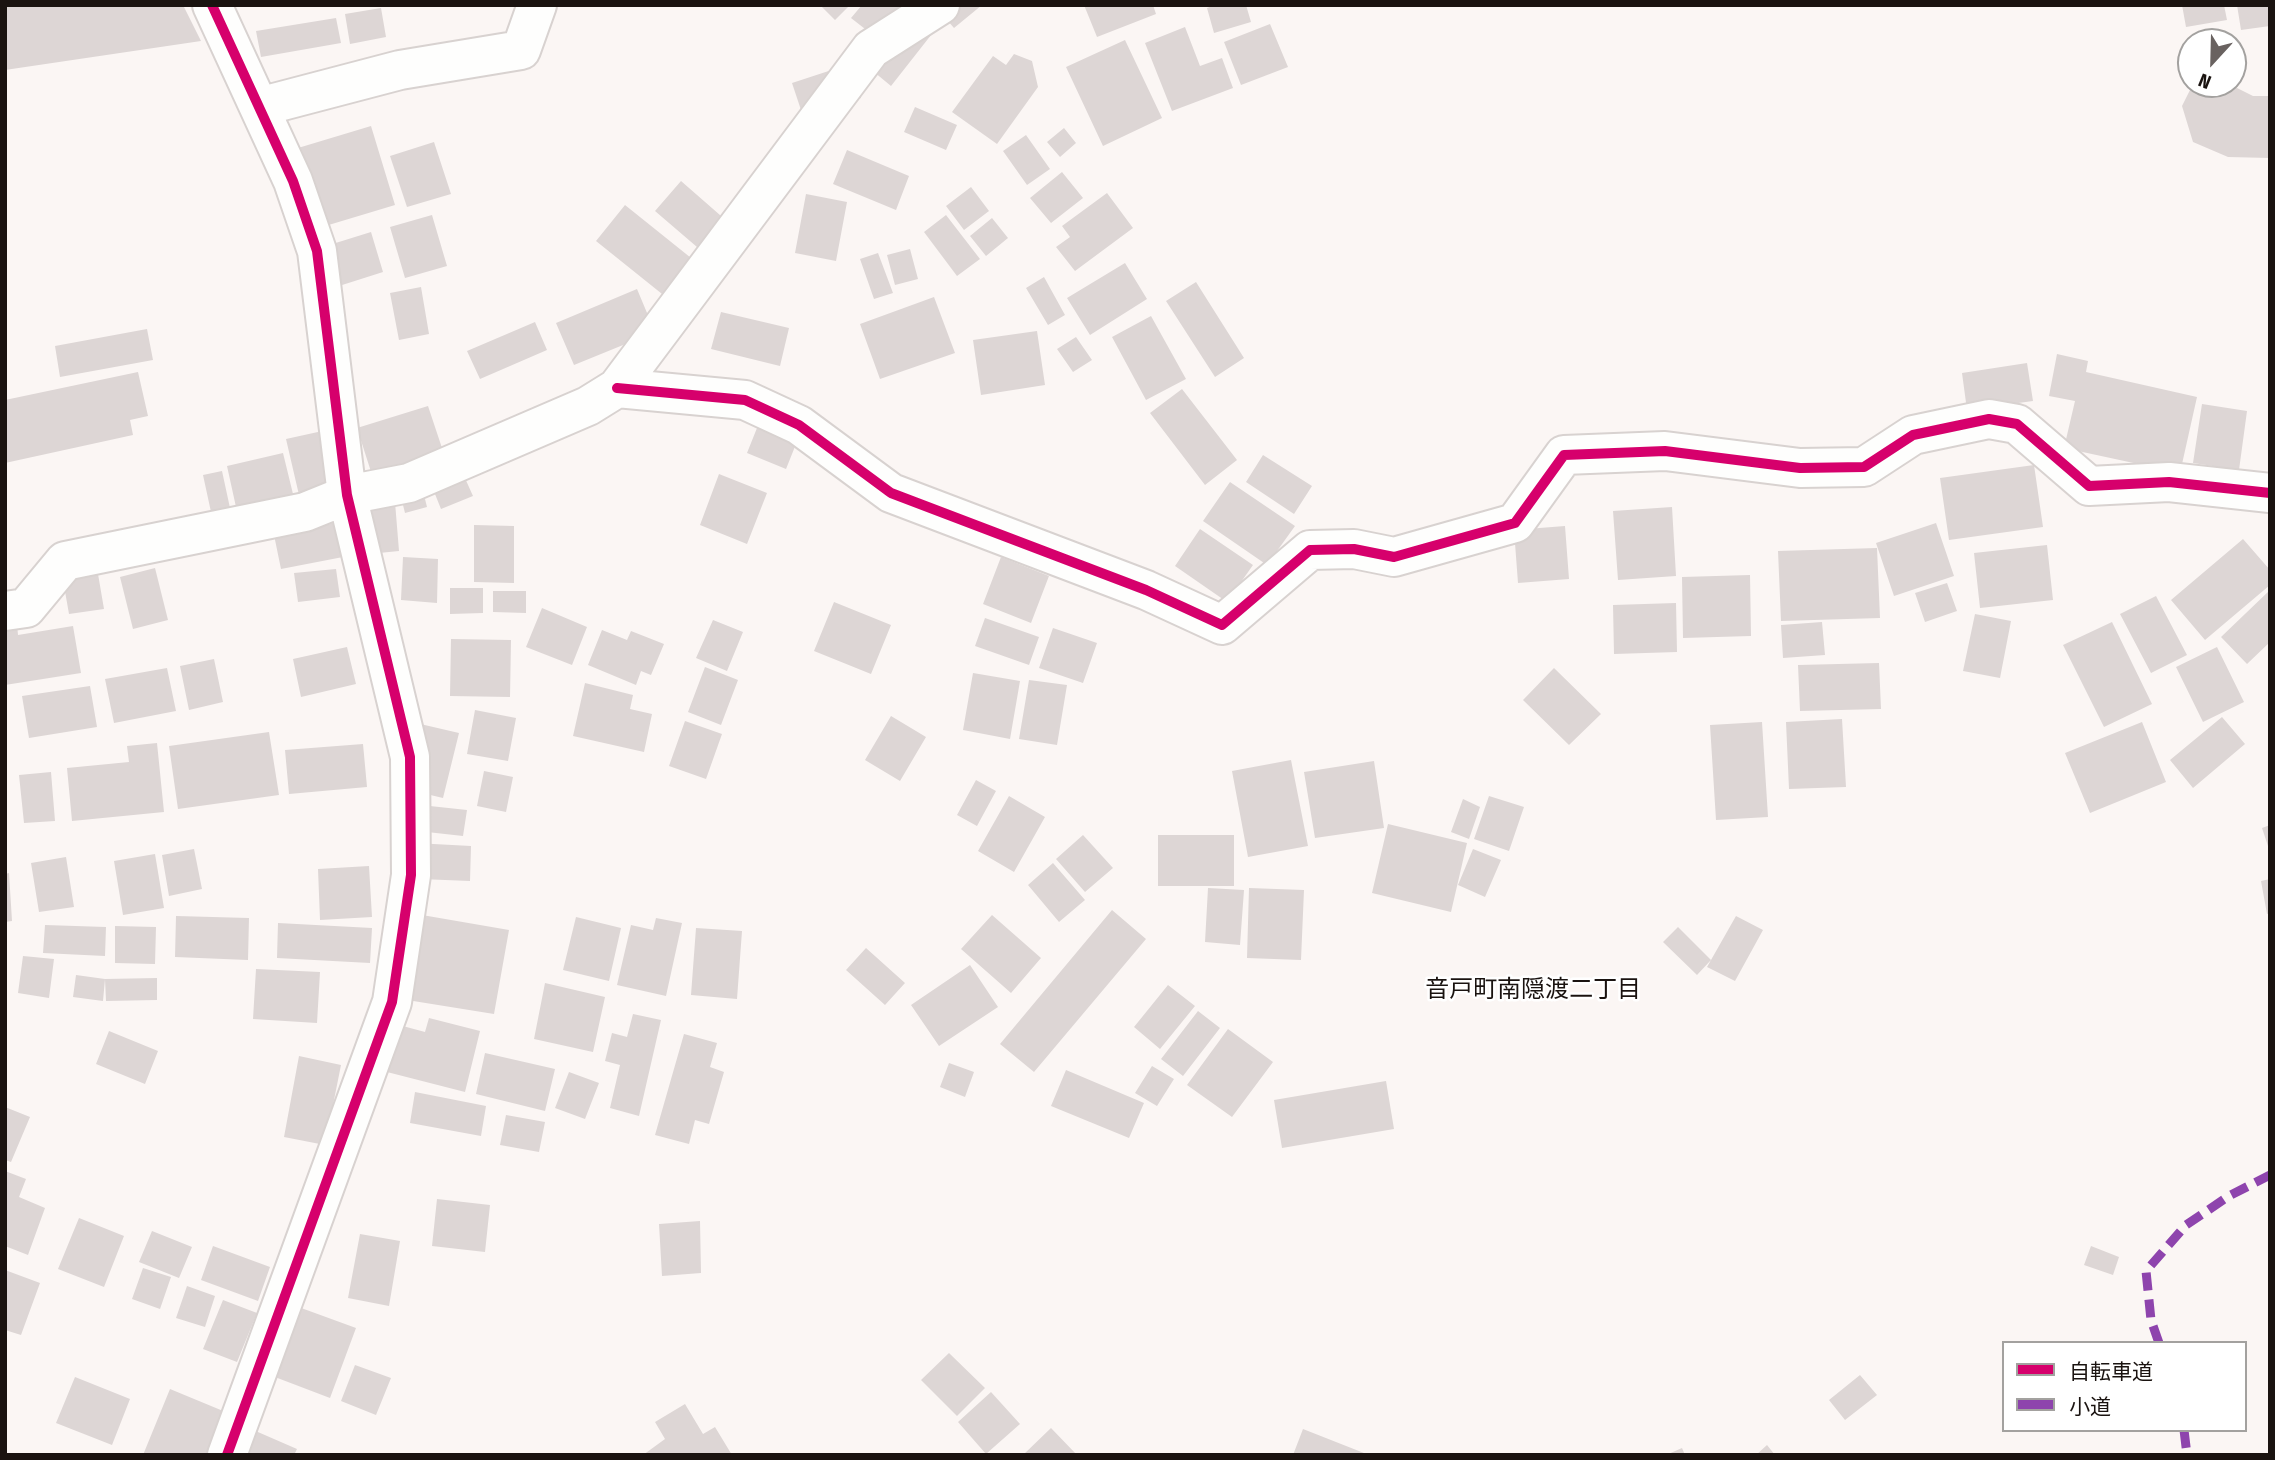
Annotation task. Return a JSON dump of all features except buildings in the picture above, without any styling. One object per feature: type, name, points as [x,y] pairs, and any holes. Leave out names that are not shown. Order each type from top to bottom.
[{"type":"street","points":[[212,5],[293,181],[317,251],[347,495],[410,757],[411,875],[392,1002],[226,1455]]},
{"type":"street","points":[[259,107],[400,70],[521,50],[537,5]]},
{"type":"street","points":[[5,611],[26,608],[65,561],[305,512],[347,495],[409,483],[588,406],[617,388],[871,49],[940,5]]},
{"type":"street","points":[[617,388],[745,400],[799,425],[891,494],[1146,590],[1222,625],[1310,550],[1354,549],[1394,557],[1514,523],[1564,455],[1665,451],[1800,468],[1864,467],[1913,435],[1989,419],[2017,424],[2089,486],[2169,482],[2270,493]]},
{"type":"marked path","points":[[2158,1341],[2151,1320],[2146,1271],[2186,1225],[2229,1196],[2270,1175]]},
{"type":"marked path","points":[[2184,1432],[2187,1455]]},
{"type":"cycle path","points":[[212,5],[293,181],[317,251],[347,495],[410,757],[411,875],[392,1002],[227,1455]]},
{"type":"cycle path","points":[[617,388],[745,400],[799,425],[891,493],[1146,590],[1222,625],[1310,550],[1354,549],[1394,557],[1515,523],[1564,455],[1665,451],[1800,468],[1864,467],[1913,435],[1989,419],[2017,424],[2089,486],[2169,482],[2270,493]]},
{"type":"district","name":"音戸町南隠渡二丁目","points":[[1533,990]]}]
